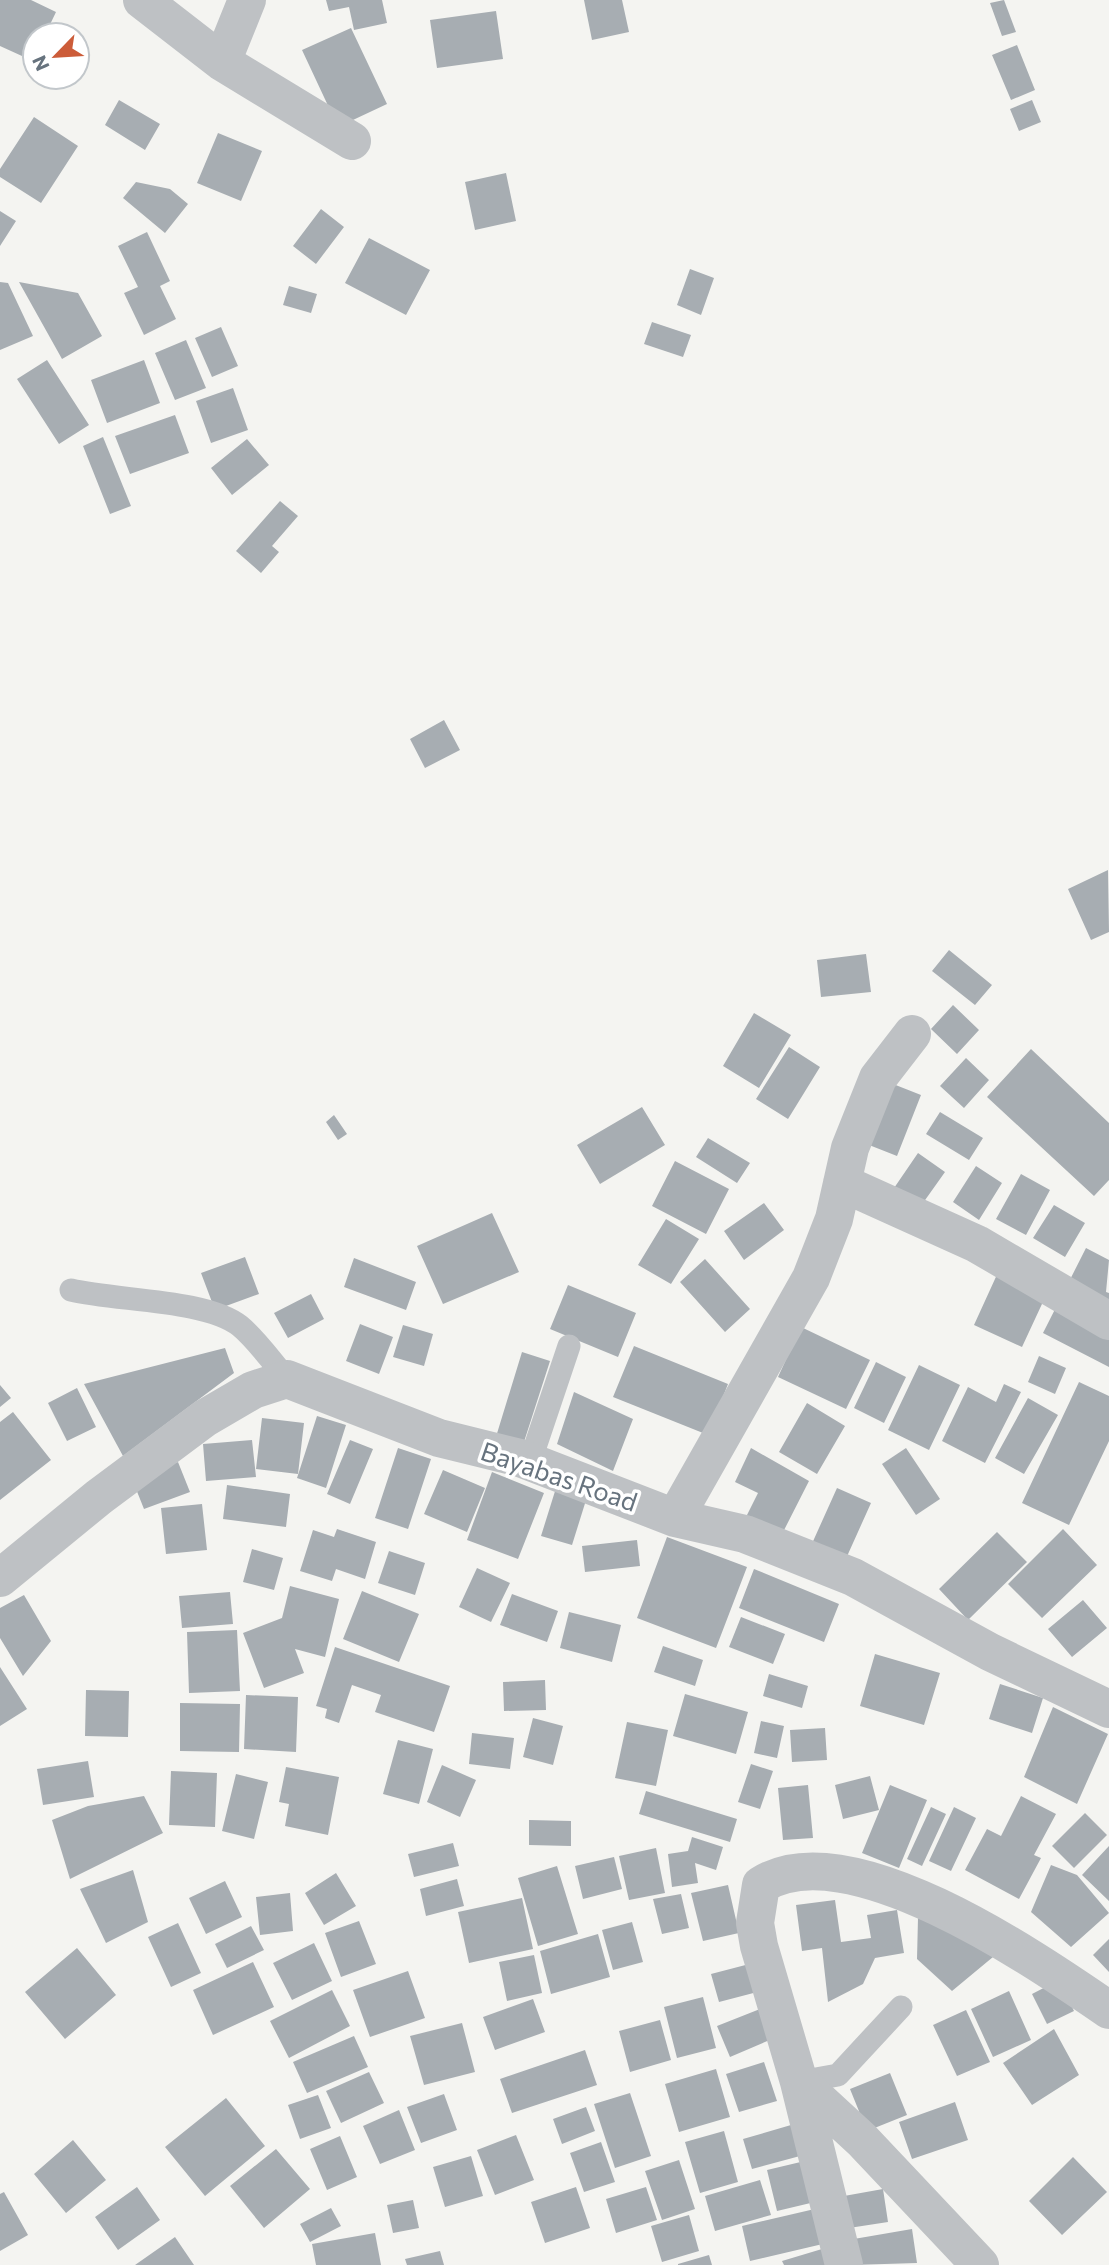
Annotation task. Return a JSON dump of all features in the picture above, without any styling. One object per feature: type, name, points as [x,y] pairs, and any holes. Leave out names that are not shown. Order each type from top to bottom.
[{"type":"street","points":[[142,0],[222,62],[352,141]]},
{"type":"street","points":[[222,62],[247,0]]},
{"type":"street","points":[[676,1518],[811,1278],[834,1219],[850,1147],[878,1078],[912,1034]]},
{"type":"street","points":[[842,1183],[978,1244],[1109,1321]]},
{"type":"street","points":[[0,1578],[99,1497],[205,1418],[253,1390],[287,1379]]},
{"type":"street","name":"Bayabas Road","points":[[287,1379],[439,1438],[530,1462],[676,1518],[745,1534],[853,1577],[990,1652],[1109,1709]]},
{"type":"street","points":[[844,2265],[799,2082],[755,1923],[761,1885],[775,1876],[807,1870],[829,1872],[868,1882],[964,1918],[1036,1960],[1109,2010]]},
{"type":"street","points":[[799,2082],[862,2140],[980,2265]]},
{"type":"lane","points":[[71,1290],[104,1298],[210,1311],[239,1326],[287,1379]]},
{"type":"lane","points":[[530,1462],[569,1346]]},
{"type":"lane","points":[[799,2082],[838,2075],[901,2007]]},
{"type":"building","points":[[0,0],[31,0],[56,12],[52,21],[21,21],[21,56],[0,46]]},
{"type":"building","points":[[326,0],[382,0],[387,23],[354,30],[349,7],[329,11]]},
{"type":"building","points":[[584,0],[622,0],[629,32],[592,40]]},
{"type":"building","points":[[1004,0],[1016,32],[1002,36],[990,3]]},
{"type":"building","points":[[496,11],[503,59],[437,68],[430,20]]},
{"type":"building","points":[[351,28],[387,104],[338,127],[302,50]]},
{"type":"building","points":[[1017,45],[1035,90],[1011,100],[992,55]]},
{"type":"building","points":[[119,100],[160,124],[145,150],[105,125]]},
{"type":"building","points":[[1032,100],[1041,122],[1019,131],[1010,109]]},
{"type":"building","points":[[34,117],[78,146],[41,203],[0,177],[0,169]]},
{"type":"building","points":[[218,133],[262,151],[241,201],[197,183]]},
{"type":"building","points":[[506,173],[516,221],[475,230],[465,182]]},
{"type":"building","points":[[136,182],[170,189],[188,204],[165,233],[123,198]]},
{"type":"building","points":[[321,209],[344,227],[316,264],[293,246]]},
{"type":"building","points":[[0,211],[16,221],[0,246]]},
{"type":"building","points":[[147,232],[170,281],[160,286],[176,319],[144,335],[124,293],[138,287],[118,246]]},
{"type":"building","points":[[369,238],[430,270],[406,315],[345,283]]},
{"type":"building","points":[[690,269],[714,278],[701,315],[677,305]]},
{"type":"building","points":[[0,282],[8,283],[33,336],[0,350]]},
{"type":"building","points":[[19,282],[78,293],[102,336],[62,359]]},
{"type":"building","points":[[289,286],[317,294],[311,313],[283,305]]},
{"type":"building","points":[[652,322],[691,335],[683,357],[644,344]]},
{"type":"building","points":[[221,327],[238,366],[212,377],[195,338]]},
{"type":"building","points":[[186,340],[206,388],[175,400],[155,353]]},
{"type":"building","points":[[47,360],[89,425],[59,444],[17,379]]},
{"type":"building","points":[[144,360],[160,403],[107,423],[91,380]]},
{"type":"building","points":[[233,388],[248,430],[211,443],[196,401]]},
{"type":"building","points":[[175,415],[189,453],[130,474],[115,436]]},
{"type":"building","points":[[103,437],[131,506],[110,514],[83,446]]},
{"type":"building","points":[[247,439],[269,465],[232,495],[211,468]]},
{"type":"building","points":[[280,501],[298,516],[272,546],[279,552],[261,573],[236,551]]},
{"type":"building","points":[[444,720],[460,750],[425,768],[410,739]]},
{"type":"building","points":[[1108,870],[1109,932],[1091,940],[1068,889]]},
{"type":"building","points":[[949,950],[992,985],[975,1005],[932,971]]},
{"type":"building","points":[[866,954],[871,992],[821,997],[817,960]]},
{"type":"building","points":[[953,1005],[979,1030],[957,1054],[931,1029]]},
{"type":"building","points":[[754,1013],[791,1035],[759,1088],[723,1066]]},
{"type":"building","points":[[789,1047],[820,1067],[788,1119],[756,1099]]},
{"type":"building","points":[[1031,1049],[1109,1123],[1109,1180],[1094,1196],[987,1097]]},
{"type":"building","points":[[966,1058],[989,1080],[964,1108],[940,1086]]},
{"type":"building","points":[[888,1082],[921,1095],[897,1156],[864,1143]]},
{"type":"building","points":[[642,1107],[665,1145],[600,1184],[577,1145]]},
{"type":"building","points":[[940,1112],[983,1138],[969,1160],[926,1134]]},
{"type":"building","points":[[334,1115],[347,1134],[338,1140],[326,1122]]},
{"type":"building","points":[[708,1138],[750,1163],[737,1183],[696,1157]]},
{"type":"building","points":[[918,1153],[945,1172],[918,1210],[892,1191]]},
{"type":"building","points":[[675,1161],[729,1189],[706,1234],[652,1206]]},
{"type":"building","points":[[976,1166],[1002,1183],[979,1220],[953,1202]]},
{"type":"building","points":[[1021,1174],[1050,1190],[1026,1235],[996,1219]]},
{"type":"building","points":[[764,1203],[784,1230],[744,1260],[724,1231]]},
{"type":"building","points":[[1054,1205],[1085,1223],[1065,1257],[1033,1238]]},
{"type":"building","points":[[492,1213],[519,1272],[443,1304],[417,1246]]},
{"type":"building","points":[[666,1219],[699,1239],[671,1284],[638,1265]]},
{"type":"building","points":[[1086,1248],[1109,1260],[1106,1292],[1109,1293],[1109,1367],[1043,1333]]},
{"type":"building","points":[[245,1257],[259,1294],[215,1310],[201,1273]]},
{"type":"building","points":[[354,1258],[416,1282],[406,1310],[344,1287]]},
{"type":"building","points":[[705,1259],[750,1309],[725,1332],[680,1282]]},
{"type":"building","points":[[1000,1268],[1048,1291],[1022,1347],[974,1325]]},
{"type":"building","points":[[568,1285],[636,1313],[618,1357],[550,1329]]},
{"type":"building","points":[[311,1294],[324,1319],[288,1338],[274,1313]]},
{"type":"building","points":[[360,1324],[393,1337],[379,1374],[346,1361]]},
{"type":"building","points":[[403,1325],[433,1334],[424,1366],[393,1357]]},
{"type":"building","points":[[801,1327],[870,1360],[846,1409],[778,1377]]},
{"type":"building","points":[[634,1346],[728,1384],[708,1435],[613,1397]]},
{"type":"building","points":[[225,1348],[234,1373],[123,1456],[84,1384]]},
{"type":"building","points":[[522,1352],[550,1361],[522,1448],[495,1440]]},
{"type":"building","points":[[1039,1356],[1066,1368],[1055,1394],[1028,1382]]},
{"type":"building","points":[[876,1362],[906,1377],[884,1423],[854,1408]]},
{"type":"building","points":[[919,1365],[960,1385],[929,1450],[888,1430]]},
{"type":"building","points":[[1079,1382],[1109,1396],[1109,1441],[1069,1525],[1022,1503]]},
{"type":"building","points":[[1004,1384],[1021,1392],[985,1463],[942,1441],[968,1387],[996,1402]]},
{"type":"building","points":[[0,1385],[11,1398],[0,1407]]},
{"type":"building","points":[[77,1388],[96,1427],[67,1441],[48,1403]]},
{"type":"building","points":[[574,1392],[633,1419],[613,1471],[557,1444]]},
{"type":"building","points":[[1028,1398],[1058,1415],[1024,1474],[995,1458]]},
{"type":"building","points":[[807,1403],[845,1426],[817,1474],[779,1452]]},
{"type":"building","points":[[13,1412],[51,1460],[0,1500],[0,1422]]},
{"type":"building","points":[[317,1416],[346,1425],[326,1488],[297,1478]]},
{"type":"building","points":[[262,1418],[304,1423],[298,1474],[256,1469]]},
{"type":"building","points":[[252,1440],[256,1477],[206,1481],[203,1444]]},
{"type":"building","points":[[350,1440],[373,1449],[350,1504],[327,1494]]},
{"type":"building","points":[[398,1448],[431,1459],[408,1529],[375,1518]]},
{"type":"building","points":[[751,1448],[809,1481],[779,1540],[744,1521],[758,1493],[735,1482]]},
{"type":"building","points":[[906,1448],[940,1499],[916,1515],[882,1464]]},
{"type":"building","points":[[178,1462],[190,1492],[144,1509],[132,1479]]},
{"type":"building","points":[[443,1470],[485,1488],[467,1532],[424,1514]]},
{"type":"building","points":[[492,1472],[544,1493],[518,1559],[467,1540]]},
{"type":"building","points":[[227,1485],[290,1494],[286,1527],[223,1519]]},
{"type":"building","points":[[556,1488],[587,1497],[572,1545],[541,1536]]},
{"type":"building","points":[[837,1488],[871,1503],[844,1563],[810,1548]]},
{"type":"building","points":[[202,1504],[207,1550],[166,1554],[161,1508]]},
{"type":"building","points":[[337,1529],[376,1542],[365,1579],[336,1569],[332,1581],[300,1571],[313,1530],[334,1537]]},
{"type":"building","points":[[1063,1529],[1097,1565],[1042,1618],[1008,1584]]},
{"type":"building","points":[[997,1532],[1027,1562],[968,1620],[939,1589]]},
{"type":"building","points":[[667,1537],[747,1567],[716,1648],[637,1618]]},
{"type":"building","points":[[637,1540],[640,1566],[585,1572],[582,1546]]},
{"type":"building","points":[[252,1549],[283,1558],[274,1590],[243,1582]]},
{"type":"building","points":[[389,1551],[425,1563],[415,1595],[378,1583]]},
{"type":"building","points":[[477,1568],[510,1583],[491,1622],[459,1607]]},
{"type":"building","points":[[754,1569],[839,1604],[824,1642],[739,1608]]},
{"type":"building","points":[[290,1586],[339,1599],[325,1657],[295,1649],[304,1673],[264,1688],[243,1633],[282,1618]]},
{"type":"building","points":[[362,1591],[419,1614],[399,1662],[343,1639]]},
{"type":"building","points":[[230,1592],[233,1624],[182,1628],[179,1596]]},
{"type":"building","points":[[512,1594],[558,1611],[547,1642],[500,1625]]},
{"type":"building","points":[[24,1595],[51,1641],[23,1676],[0,1638],[0,1608]]},
{"type":"building","points":[[1083,1600],[1107,1628],[1072,1657],[1048,1629]]},
{"type":"building","points":[[569,1612],[621,1625],[612,1662],[560,1648]]},
{"type":"building","points":[[741,1617],[785,1634],[773,1664],[729,1647]]},
{"type":"building","points":[[237,1630],[240,1691],[189,1693],[187,1632]]},
{"type":"building","points":[[663,1646],[703,1660],[695,1686],[654,1672]]},
{"type":"building","points":[[335,1647],[450,1686],[434,1732],[375,1712],[381,1695],[352,1685],[339,1723],[325,1718],[327,1709],[316,1706]]},
{"type":"building","points":[[875,1654],[940,1673],[924,1725],[860,1706]]},
{"type":"building","points":[[0,1667],[27,1709],[0,1726]]},
{"type":"building","points":[[769,1674],[808,1686],[802,1708],[763,1696]]},
{"type":"building","points":[[545,1680],[546,1710],[504,1711],[503,1682]]},
{"type":"building","points":[[1000,1684],[1043,1698],[1032,1733],[989,1719]]},
{"type":"building","points":[[86,1690],[129,1691],[128,1737],[85,1736]]},
{"type":"building","points":[[685,1694],[748,1712],[736,1754],[673,1736]]},
{"type":"building","points":[[246,1695],[298,1697],[296,1752],[244,1749]]},
{"type":"building","points":[[180,1703],[240,1704],[239,1752],[180,1751]]},
{"type":"building","points":[[1053,1707],[1108,1734],[1077,1804],[1024,1777]]},
{"type":"building","points":[[533,1718],[563,1726],[553,1765],[523,1757]]},
{"type":"building","points":[[761,1721],[784,1726],[777,1758],[754,1753]]},
{"type":"building","points":[[627,1722],[668,1730],[656,1786],[615,1778]]},
{"type":"building","points":[[825,1728],[827,1760],[792,1762],[790,1730]]},
{"type":"building","points":[[472,1733],[514,1738],[510,1769],[469,1764]]},
{"type":"building","points":[[398,1740],[433,1749],[419,1804],[383,1794]]},
{"type":"building","points":[[88,1761],[94,1797],[43,1805],[37,1769]]},
{"type":"building","points":[[751,1764],[773,1771],[760,1809],[738,1802]]},
{"type":"building","points":[[442,1765],[476,1780],[460,1817],[427,1802]]},
{"type":"building","points":[[286,1767],[339,1777],[328,1835],[285,1826],[289,1804],[279,1802]]},
{"type":"building","points":[[171,1771],[217,1773],[215,1827],[169,1825]]},
{"type":"building","points":[[236,1774],[268,1782],[254,1839],[222,1831]]},
{"type":"building","points":[[870,1776],[879,1810],[843,1819],[835,1785]]},
{"type":"building","points":[[808,1785],[813,1838],[783,1840],[778,1788]]},
{"type":"building","points":[[890,1785],[927,1800],[899,1868],[862,1853]]},
{"type":"building","points":[[646,1791],[737,1819],[730,1842],[639,1814]]},
{"type":"building","points":[[144,1796],[163,1833],[70,1879],[52,1820],[88,1806]]},
{"type":"building","points":[[1021,1796],[1056,1814],[1034,1855],[1041,1858],[1019,1899],[965,1870],[987,1829],[1001,1836]]},
{"type":"building","points":[[931,1807],[946,1814],[922,1866],[907,1859]]},
{"type":"building","points":[[954,1807],[976,1818],[951,1871],[929,1861]]},
{"type":"building","points":[[1085,1813],[1107,1835],[1074,1868],[1052,1846]]},
{"type":"building","points":[[529,1820],[571,1821],[571,1846],[529,1845]]},
{"type":"building","points":[[692,1837],[723,1847],[716,1870],[695,1863],[698,1883],[672,1887],[668,1854],[688,1851]]},
{"type":"building","points":[[453,1843],[459,1866],[414,1877],[408,1854]]},
{"type":"building","points":[[1109,1846],[1109,1901],[1082,1875]]},
{"type":"building","points":[[656,1848],[665,1893],[629,1900],[619,1856]]},
{"type":"building","points":[[614,1857],[622,1889],[583,1899],[575,1866]]},
{"type":"building","points":[[1051,1865],[1077,1875],[1109,1913],[1071,1947],[1031,1912]]},
{"type":"building","points":[[557,1866],[578,1934],[538,1946],[518,1878]]},
{"type":"building","points":[[133,1870],[148,1922],[106,1943],[80,1889]]},
{"type":"building","points":[[336,1873],[356,1906],[324,1925],[305,1893]]},
{"type":"building","points":[[457,1879],[464,1906],[426,1916],[420,1889]]},
{"type":"building","points":[[225,1881],[242,1917],[206,1934],[189,1898]]},
{"type":"building","points":[[728,1885],[739,1933],[703,1941],[691,1893]]},
{"type":"building","points":[[290,1893],[293,1931],[260,1935],[256,1897]]},
{"type":"building","points":[[681,1894],[689,1928],[662,1934],[653,1899]]},
{"type":"building","points":[[522,1898],[533,1949],[469,1963],[458,1912]]},
{"type":"building","points":[[835,1900],[841,1942],[871,1938],[867,1915],[897,1910],[904,1953],[875,1958],[863,1984],[828,2002],[822,1948],[802,1951],[796,1905]]},
{"type":"building","points":[[918,1918],[999,1952],[952,1991],[917,1959]]},
{"type":"building","points":[[359,1921],[376,1964],[341,1977],[325,1933]]},
{"type":"building","points":[[632,1922],[643,1962],[613,1970],[602,1930]]},
{"type":"building","points":[[178,1923],[201,1973],[171,1987],[148,1937]]},
{"type":"building","points":[[251,1926],[264,1950],[227,1968],[215,1944]]},
{"type":"building","points":[[598,1934],[610,1977],[551,1994],[540,1951]]},
{"type":"building","points":[[1109,1939],[1109,1972],[1093,1955]]},
{"type":"building","points":[[314,1943],[332,1981],[292,2000],[273,1963]]},
{"type":"building","points":[[77,1948],[116,1995],[65,2039],[25,1992]]},
{"type":"building","points":[[534,1955],[542,1993],[507,2001],[499,1962]]},
{"type":"building","points":[[253,1962],[274,2007],[213,2035],[193,1990]]},
{"type":"building","points":[[757,1962],[765,1990],[719,2002],[711,1974]]},
{"type":"building","points":[[408,1971],[425,2018],[370,2037],[353,1990]]},
{"type":"building","points":[[1059,1980],[1074,2011],[1047,2024],[1032,1994]]},
{"type":"building","points":[[332,1990],[350,2026],[289,2058],[270,2021]]},
{"type":"building","points":[[1009,1991],[1031,2040],[993,2057],[971,2009]]},
{"type":"building","points":[[703,1997],[716,2048],[677,2058],[664,2007]]},
{"type":"building","points":[[533,1999],[545,2032],[495,2050],[483,2017]]},
{"type":"building","points":[[760,2009],[772,2039],[730,2057],[717,2026]]},
{"type":"building","points":[[966,2010],[990,2062],[957,2076],[933,2025]]},
{"type":"building","points":[[660,2020],[671,2060],[630,2072],[619,2031]]},
{"type":"building","points":[[462,2023],[475,2072],[424,2085],[410,2036]]},
{"type":"building","points":[[1054,2029],[1079,2075],[1032,2105],[1003,2063]]},
{"type":"building","points":[[354,2036],[368,2067],[307,2093],[293,2062]]},
{"type":"building","points":[[585,2050],[597,2085],[512,2113],[500,2079]]},
{"type":"building","points":[[764,2062],[777,2101],[739,2112],[726,2074]]},
{"type":"building","points":[[716,2069],[730,2117],[679,2132],[665,2084]]},
{"type":"building","points":[[369,2072],[384,2103],[341,2123],[326,2091]]},
{"type":"building","points":[[890,2073],[907,2115],[867,2131],[850,2089]]},
{"type":"building","points":[[630,2093],[651,2156],[615,2168],[594,2104]]},
{"type":"building","points":[[444,2094],[457,2130],[421,2143],[407,2107]]},
{"type":"building","points":[[318,2095],[331,2128],[300,2139],[288,2105]]},
{"type":"building","points":[[226,2098],[265,2146],[205,2196],[165,2147]]},
{"type":"building","points":[[955,2102],[968,2140],[912,2159],[899,2122]]},
{"type":"building","points":[[586,2107],[595,2131],[562,2144],[553,2119]]},
{"type":"building","points":[[399,2110],[415,2150],[380,2164],[363,2126]]},
{"type":"building","points":[[791,2125],[800,2156],[752,2169],[743,2139]]},
{"type":"building","points":[[724,2131],[738,2182],[700,2193],[685,2142]]},
{"type":"building","points":[[516,2135],[534,2180],[495,2195],[477,2150]]},
{"type":"building","points":[[340,2136],[357,2177],[327,2190],[310,2149]]},
{"type":"building","points":[[73,2140],[106,2180],[66,2213],[34,2174]]},
{"type":"building","points":[[601,2142],[615,2182],[584,2192],[570,2153]]},
{"type":"building","points":[[276,2149],[310,2189],[264,2228],[230,2186]]},
{"type":"building","points":[[471,2156],[483,2196],[445,2207],[433,2167]]},
{"type":"building","points":[[1073,2157],[1107,2192],[1062,2235],[1029,2201]]},
{"type":"building","points":[[679,2160],[695,2209],[662,2220],[645,2171]]},
{"type":"building","points":[[809,2160],[819,2201],[777,2211],[767,2170]]},
{"type":"building","points":[[760,2180],[771,2215],[715,2231],[705,2196]]},
{"type":"building","points":[[137,2187],[160,2220],[118,2250],[95,2217]]},
{"type":"building","points":[[576,2187],[590,2228],[545,2243],[531,2202]]},
{"type":"building","points":[[646,2187],[657,2220],[616,2233],[606,2199]]},
{"type":"building","points":[[883,2189],[888,2222],[849,2228],[844,2196]]},
{"type":"building","points":[[4,2192],[28,2235],[0,2251],[0,2194]]},
{"type":"building","points":[[413,2200],[419,2228],[393,2233],[387,2205]]},
{"type":"building","points":[[331,2208],[341,2226],[310,2242],[300,2224]]},
{"type":"building","points":[[819,2208],[827,2243],[750,2261],[742,2226]]},
{"type":"building","points":[[689,2215],[699,2251],[662,2262],[651,2226]]},
{"type":"building","points":[[912,2229],[917,2263],[852,2265],[848,2240]]},
{"type":"building","points":[[375,2233],[381,2265],[316,2265],[312,2244]]},
{"type":"building","points":[[175,2237],[194,2265],[135,2265]]},
{"type":"building","points":[[822,2249],[826,2265],[784,2265],[782,2261]]},
{"type":"building","points":[[440,2251],[444,2265],[407,2265],[405,2259]]},
{"type":"building","points":[[709,2255],[712,2265],[678,2265],[678,2264]]}]
